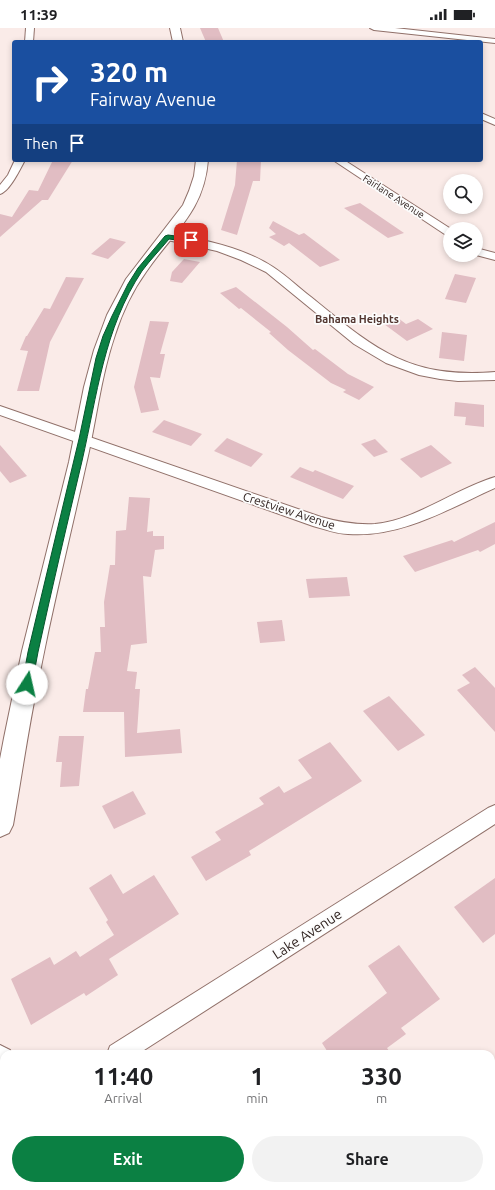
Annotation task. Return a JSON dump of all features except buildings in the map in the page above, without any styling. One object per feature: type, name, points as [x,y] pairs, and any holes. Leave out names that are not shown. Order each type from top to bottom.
[{"type":"street","points":[[29,40],[30,28]]},
{"type":"street","points":[[175,28],[178,40]]},
{"type":"street","points":[[374,28],[495,41]]},
{"type":"street","points":[[483,117],[495,122]]},
{"type":"street","points":[[0,191],[12,176],[19,162]]},
{"type":"street","points":[[0,825],[33,652],[83,439],[100,358],[115,316],[140,270],[168,237],[192,200],[201,177],[202,162]]},
{"type":"street","name":"Fairlane Avenue","points":[[341,162],[443,228]]},
{"type":"street","points":[[168,237],[217,246],[257,262],[270,270],[372,351],[403,366],[417,371],[448,377],[471,378],[495,376]]},
{"type":"street","points":[[483,253],[495,257]]},
{"type":"street","name":"Crestview Avenue","points":[[0,410],[318,522],[347,529],[375,529],[400,524],[495,482]]},
{"type":"street","name":"Lake Avenue","points":[[124,1050],[495,814]]},
{"type":"district","name":"Bahama Heights","points":[[357,319]]},
{"type":"route","points":[[27,684],[100,358],[107,336],[131,284],[151,256],[168,237],[191,240]]}]
